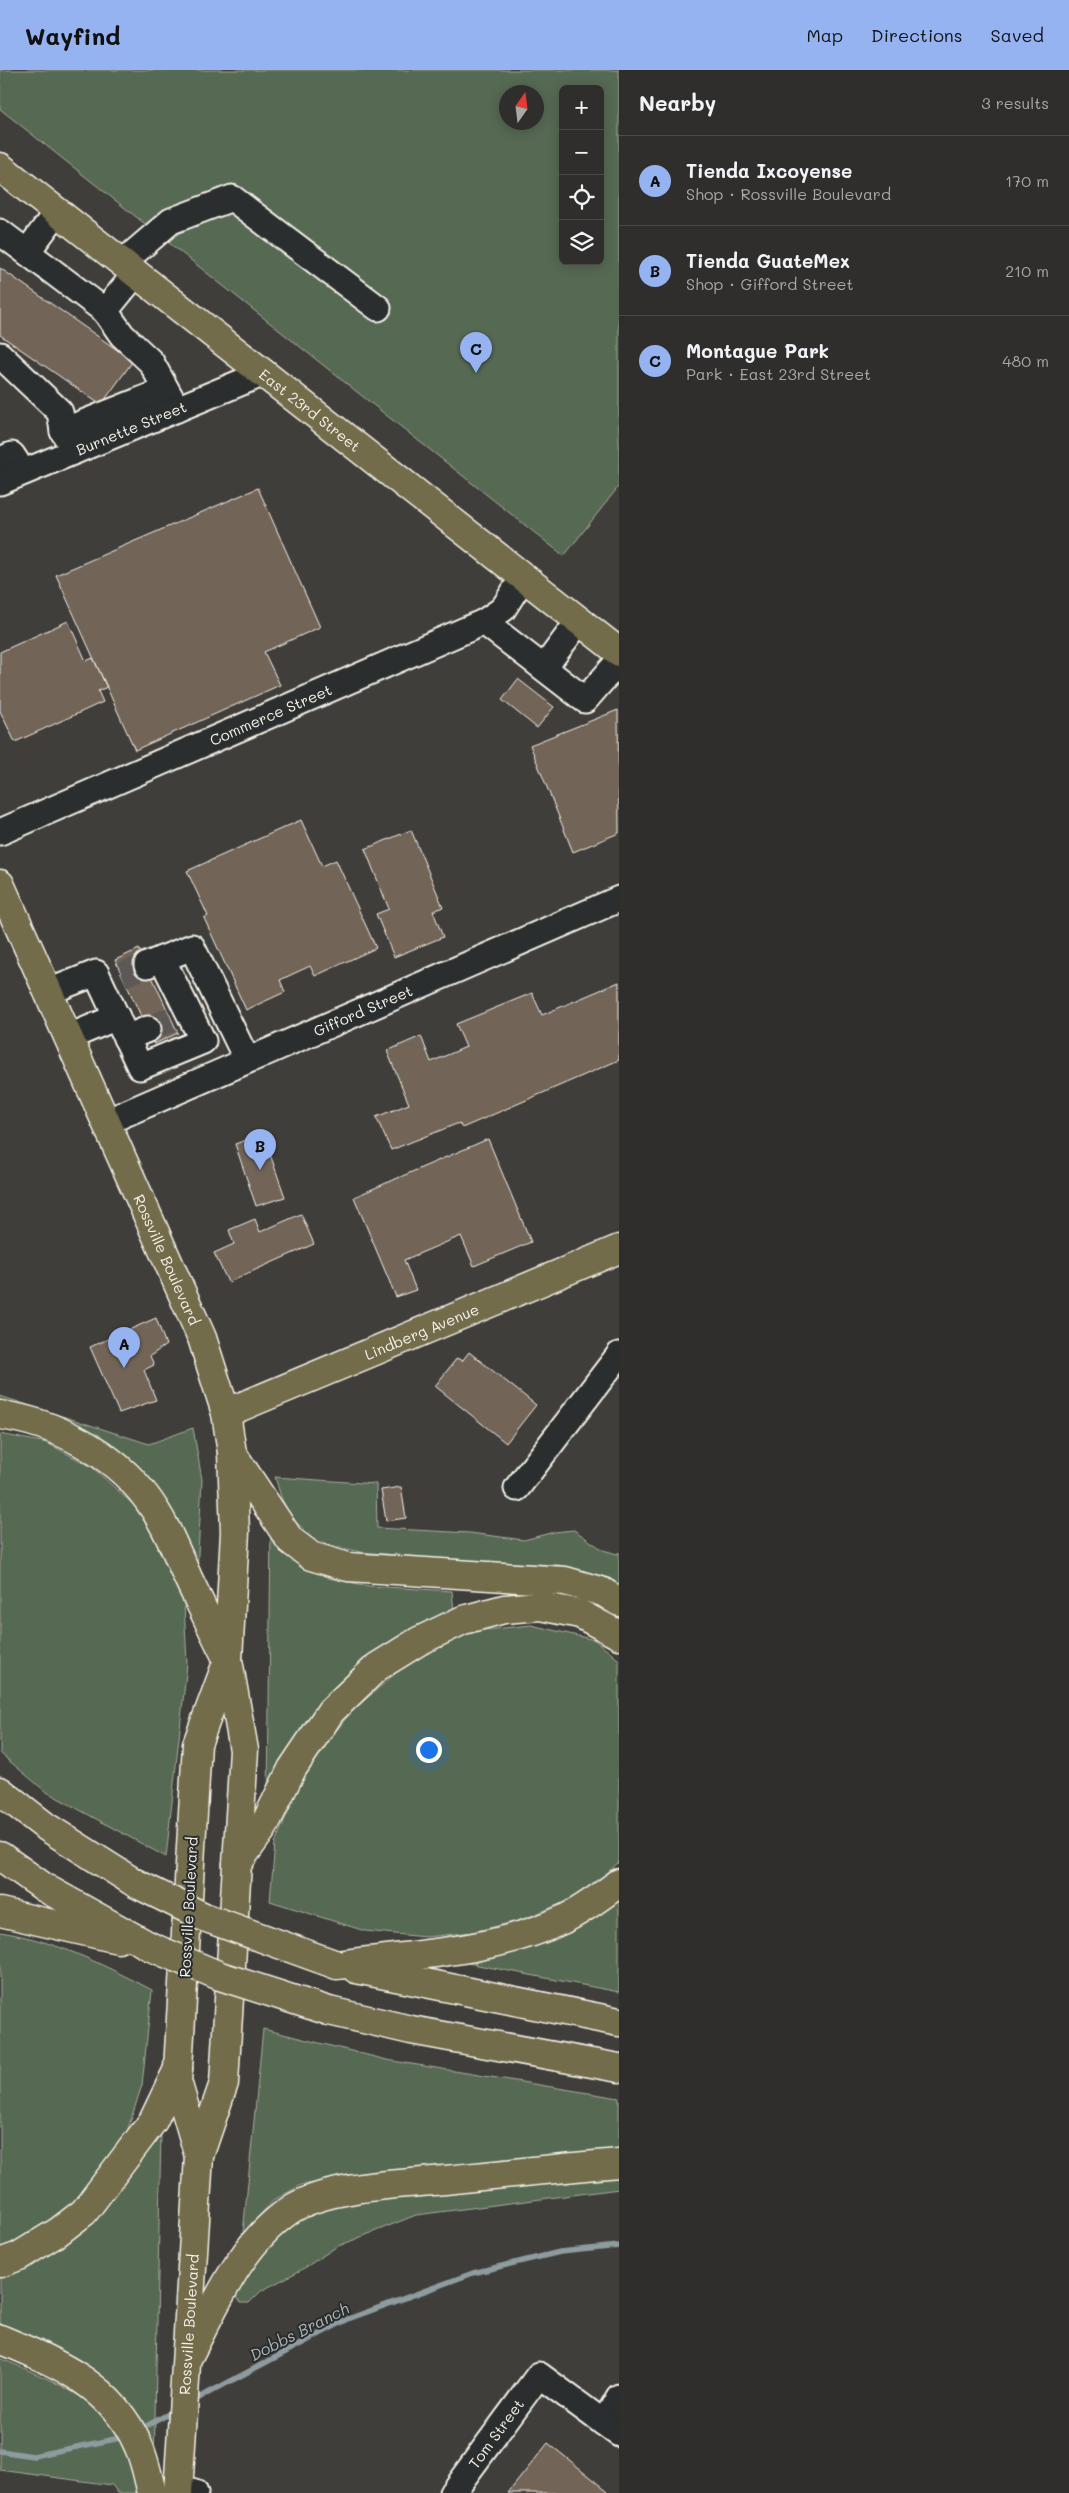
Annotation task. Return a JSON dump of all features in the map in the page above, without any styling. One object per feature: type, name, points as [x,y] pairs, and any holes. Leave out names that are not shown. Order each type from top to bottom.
[{"type":"main road","name":"East 23rd Street","points":[[0,167],[619,652]]},
{"type":"main road","name":"Rossville Boulevard","points":[[0,884],[202,1338],[226,1413],[232,1453],[235,1532],[228,1660],[244,1750],[224,2083],[199,2156],[176,2492]]},
{"type":"main road","name":"Lindberg Avenue","points":[[226,1413],[619,1249]]},
{"type":"main road","points":[[0,1415],[47,1427],[83,1443],[114,1464],[146,1496],[171,1535],[187,1576],[228,1660]]},
{"type":"main road","points":[[232,1453],[290,1540],[311,1556],[348,1567],[565,1580],[603,1592],[619,1602]]},
{"type":"main road","points":[[237,1864],[263,1828],[292,1769],[331,1711],[377,1667],[419,1641],[463,1620],[504,1609],[540,1606],[580,1614],[619,1635]]},
{"type":"main road","name":"Rossville Boulevard","points":[[199,2156],[177,2081],[198,1744],[228,1660]]},
{"type":"main road","points":[[0,1791],[45,1826],[135,1883],[204,1917],[337,1965],[619,2022]]},
{"type":"main road","points":[[0,1856],[45,1888],[149,1946],[220,1976],[329,2011],[411,2030],[619,2068]]},
{"type":"main road","points":[[337,1965],[486,1945],[528,1933],[562,1920],[619,1883]]},
{"type":"main road","points":[[0,1912],[149,1946]]},
{"type":"main road","points":[[0,2263],[19,2256],[58,2232],[84,2212],[153,2121],[178,2069]]},
{"type":"main road","points":[[185,2363],[236,2266],[265,2232],[290,2210],[312,2200],[359,2188],[619,2163]]},
{"type":"main road","points":[[0,2339],[67,2370],[93,2385],[115,2407],[139,2446],[176,2492]]},
{"type":"street","points":[[105,311],[129,268],[171,221],[232,198],[378,308]]},
{"type":"street","points":[[27,252],[58,212]]},
{"type":"street","points":[[0,232],[105,311],[122,335],[151,362],[172,400]]},
{"type":"street","points":[[0,355],[60,412],[69,441]]},
{"type":"street","name":"Burnette Street","points":[[0,482],[23,472],[69,441],[172,400],[264,373]]},
{"type":"street","points":[[0,460],[12,455],[23,472]]},
{"type":"street","name":"Commerce Street","points":[[0,832],[484,622],[503,609],[524,576]]},
{"type":"street","points":[[544,668],[579,621]]},
{"type":"street","points":[[484,622],[585,700],[619,661]]},
{"type":"street","name":"Gifford Street","points":[[106,1122],[619,899]]},
{"type":"street","points":[[219,1073],[204,1044],[184,1016],[177,988],[154,962],[192,946],[248,1060]]},
{"type":"street","points":[[48,992],[96,973],[111,979],[130,1028],[140,1067],[235,1035]]},
{"type":"street","points":[[177,988],[205,974]]},
{"type":"street","points":[[184,1016],[220,1005]]},
{"type":"street","points":[[69,1037],[130,1028]]},
{"type":"street","points":[[153,1062],[168,1095]]},
{"type":"street","points":[[517,1488],[619,1355]]},
{"type":"street","name":"Tom Street","points":[[452,2493],[539,2375],[611,2429]]},
{"type":"street","points":[[611,2429],[619,2397]]},
{"type":"green space","points":[[0,70],[619,70],[619,486],[564,556],[0,109]]},
{"type":"green space","points":[[0,1396],[149,1444],[193,1428],[202,1480],[197,1573],[155,1494],[0,1407]]},
{"type":"green space","points":[[0,1434],[47,1443],[92,1467],[137,1508],[154,1535],[184,1604],[187,1664],[166,1857],[45,1791],[0,1753]]},
{"type":"green space","points":[[275,1477],[376,1484],[377,1528],[470,1533],[524,1540],[554,1532],[574,1530],[603,1550],[617,1554],[619,1552],[619,1585],[602,1576],[559,1565],[461,1561],[361,1552],[329,1545],[314,1538],[291,1518],[281,1497]]},
{"type":"green space","points":[[271,1528],[293,1558],[328,1578],[369,1586],[452,1591],[454,1612],[402,1638],[268,1800]]},
{"type":"green space","points":[[531,1625],[595,1640],[619,1660],[619,1862],[584,1894],[521,1920],[473,1932],[425,1937],[365,1931],[270,1901],[275,1843],[306,1769],[351,1712],[411,1660],[466,1632]]},
{"type":"green space","points":[[619,1895],[619,1992],[462,1962]]},
{"type":"green space","points":[[0,1932],[60,1947],[152,1990],[142,2085],[124,2141],[95,2184],[59,2220],[0,2252]]},
{"type":"green space","points":[[263,2029],[387,2060],[619,2098],[619,2152],[349,2177],[301,2185],[274,2200],[243,2233]]},
{"type":"green space","points":[[161,2131],[154,2465],[138,2424],[0,2330],[0,2277],[38,2260]]},
{"type":"green space","points":[[619,2174],[619,2189],[416,2215],[336,2247],[303,2269],[261,2291],[249,2303],[241,2303],[231,2291],[260,2245],[309,2212],[371,2200]]},
{"type":"green space","points":[[0,2358],[52,2381],[87,2401],[102,2413],[125,2442],[143,2493],[118,2493],[112,2485],[0,2470]]},
{"type":"building","points":[[0,268],[133,361],[101,405],[0,335]]},
{"type":"building","points":[[258,488],[320,627],[264,652],[280,685],[135,750],[56,575]]},
{"type":"building","points":[[68,621],[86,661],[93,658],[107,687],[98,691],[103,702],[15,742],[0,711],[0,652]]},
{"type":"building","points":[[518,679],[554,707],[537,728],[502,700]]},
{"type":"building","points":[[618,710],[619,833],[573,852],[530,745]]},
{"type":"building","points":[[301,820],[322,866],[336,860],[376,948],[315,976],[310,966],[280,980],[285,992],[246,1010],[204,918],[208,916],[187,871]]},
{"type":"building","points":[[411,830],[443,907],[433,911],[443,937],[394,957],[376,914],[389,909],[365,849]]},
{"type":"building","points":[[139,949],[178,1033],[154,1044],[115,960]]},
{"type":"building","points":[[619,982],[619,1060],[462,1128],[459,1123],[391,1150],[376,1117],[409,1104],[387,1051],[421,1036],[431,1062],[466,1047],[456,1024],[532,993],[542,1015]]},
{"type":"building","points":[[263,1134],[285,1197],[256,1206],[235,1144]]},
{"type":"building","points":[[488,1139],[531,1242],[474,1266],[461,1236],[404,1260],[416,1290],[396,1297],[354,1197]]},
{"type":"building","points":[[301,1214],[314,1244],[228,1282],[214,1253],[234,1244],[229,1230],[255,1219],[260,1232]]},
{"type":"building","points":[[156,1318],[166,1345],[150,1356],[154,1365],[144,1370],[156,1400],[119,1413],[90,1347]]},
{"type":"building","points":[[469,1352],[536,1405],[506,1443],[435,1386],[457,1358],[462,1361]]},
{"type":"building","points":[[401,1487],[406,1518],[386,1521],[381,1490]]},
{"type":"building","points":[[548,2443],[608,2491],[606,2493],[508,2493]]},
{"type":"waterway","name":"Dobbs Branch","points":[[193,2401],[348,2319],[473,2273],[560,2252],[619,2246]]},
{"type":"waterway","name":"Dobbs Branch","points":[[137,2431],[176,2410]]},
{"type":"waterway","name":"Dobbs Branch","points":[[0,2451],[33,2456],[125,2437]]},
{"type":"tunnel","points":[[122,975],[147,965]]},
{"type":"tunnel","points":[[148,1029],[172,1019]]},
{"type":"place","name":"Montague Park","points":[[476,373]]},
{"type":"place","name":"Tienda GuateMex","points":[[260,1170]]},
{"type":"place","name":"Tienda Ixcoyense","points":[[124,1368]]}]
